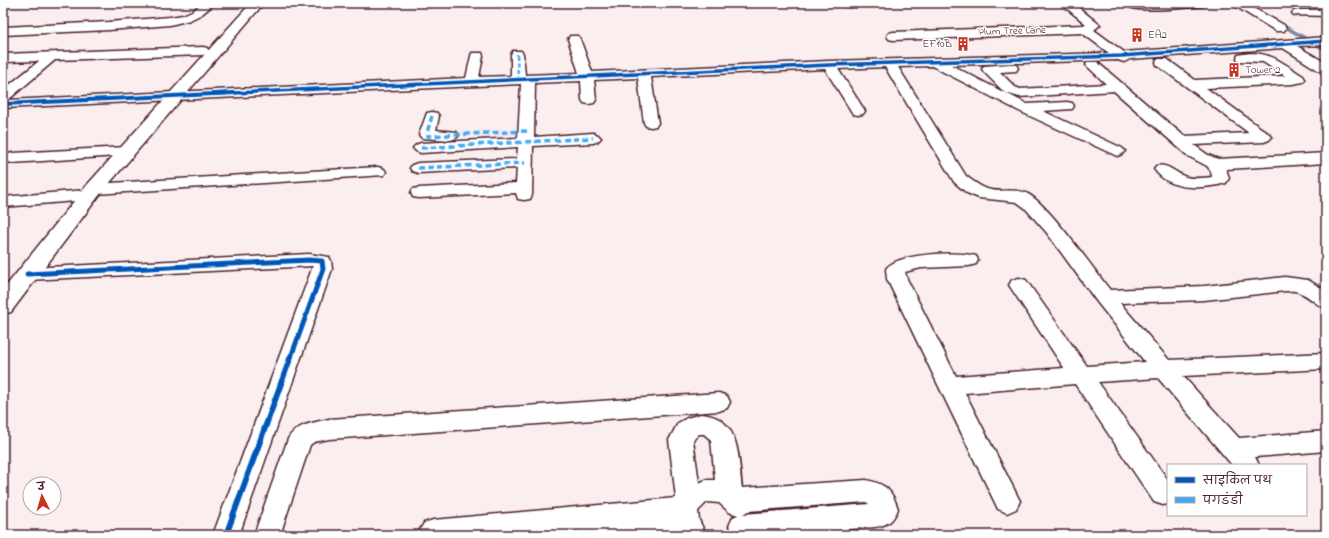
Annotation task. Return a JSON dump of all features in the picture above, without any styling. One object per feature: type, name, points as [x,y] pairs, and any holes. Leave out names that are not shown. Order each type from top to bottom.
[{"type":"street","points":[[3,31],[116,26],[170,21],[186,18],[198,12],[209,3]]},
{"type":"street","points":[[3,306],[91,192],[258,3]]},
{"type":"street","points":[[846,3],[853,3]]},
{"type":"street","points":[[1066,3],[1094,25],[1085,28]]},
{"type":"street","points":[[1128,3],[1142,6],[1203,3]]},
{"type":"street","points":[[1236,3],[1280,28]]},
{"type":"street","points":[[1298,13],[1326,12]]},
{"type":"street","points":[[1085,28],[1126,59]]},
{"type":"street","name":"Plum Tree Lane","points":[[893,36],[1085,28]]},
{"type":"street","points":[[574,39],[587,77],[589,100]]},
{"type":"street","points":[[3,104],[829,65],[934,61],[1126,59],[1323,41]]},
{"type":"street","points":[[1285,44],[1326,69]]},
{"type":"street","points":[[3,58],[203,51]]},
{"type":"street","points":[[419,193],[524,191],[526,137],[523,79],[517,54]]},
{"type":"street","points":[[3,97],[52,56]]},
{"type":"street","points":[[472,81],[477,56]]},
{"type":"street","points":[[1118,87],[1019,93],[1010,90],[989,69],[1092,65],[1126,59],[1162,62],[1265,58],[1298,78],[1293,80],[1195,84]]},
{"type":"street","points":[[934,61],[1024,108],[1117,152]]},
{"type":"street","points":[[1162,62],[1195,84],[1264,137],[1180,141]]},
{"type":"street","points":[[889,63],[960,179],[973,189],[985,194],[1021,197],[1031,204],[1053,229],[1104,297],[1163,369],[1240,457],[1326,441]]},
{"type":"street","points":[[829,65],[858,111]]},
{"type":"street","points":[[1092,65],[1205,161],[1214,164],[1326,158]]},
{"type":"street","points":[[644,74],[651,123]]},
{"type":"street","points":[[1024,108],[1067,106]]},
{"type":"street","points":[[432,116],[427,133],[428,136],[593,138]]},
{"type":"street","points":[[421,148],[526,137]]},
{"type":"street","points":[[12,158],[127,152]]},
{"type":"street","points":[[418,168],[525,163]]},
{"type":"street","points":[[1162,169],[1167,175],[1184,182],[1214,182],[1220,180],[1221,177],[1220,171],[1214,164]]},
{"type":"street","points":[[3,202],[91,192],[378,172]]},
{"type":"street","points":[[27,274],[309,260],[322,261],[323,269],[226,535]]},
{"type":"street","points":[[969,260],[921,262],[902,265],[895,269],[897,279],[1008,501]]},
{"type":"street","points":[[1104,297],[1204,293],[1285,284],[1300,285],[1315,292],[1326,301]]},
{"type":"street","points":[[1019,285],[1163,494]]},
{"type":"street","points":[[950,386],[1163,369],[1326,361]]},
{"type":"street","points":[[267,535],[300,439],[316,432],[329,429],[719,402]]},
{"type":"street","points":[[688,518],[681,440],[682,434],[686,429],[694,425],[703,424],[712,426],[717,430],[723,440],[733,498]]},
{"type":"street","points":[[688,518],[696,495],[704,491],[714,490],[722,492],[733,498],[742,509],[743,518],[739,530],[875,515],[881,514],[885,509],[882,498],[876,493],[866,491],[733,498]]},
{"type":"street","points":[[430,535],[433,532],[688,518]]},
{"type":"street","points":[[592,535],[688,518]]},
{"type":"waterway","points":[[1280,24],[1326,50]]},
{"type":"marked path","points":[[517,54],[518,79]]},
{"type":"marked path","points":[[432,116],[427,133],[428,136],[527,131]]},
{"type":"marked path","points":[[421,148],[593,138]]},
{"type":"marked path","points":[[418,168],[525,163]]},
{"type":"cycle path","points":[[3,104],[829,65],[1121,56],[1326,41]]},
{"type":"cycle path","points":[[27,274],[309,260],[322,261],[323,269],[226,535]]},
{"type":"place","name":"EA2","points":[[1137,35]]},
{"type":"place","name":"EF10B","points":[[963,44]]},
{"type":"place","name":"Tower 2","points":[[1234,70]]}]
